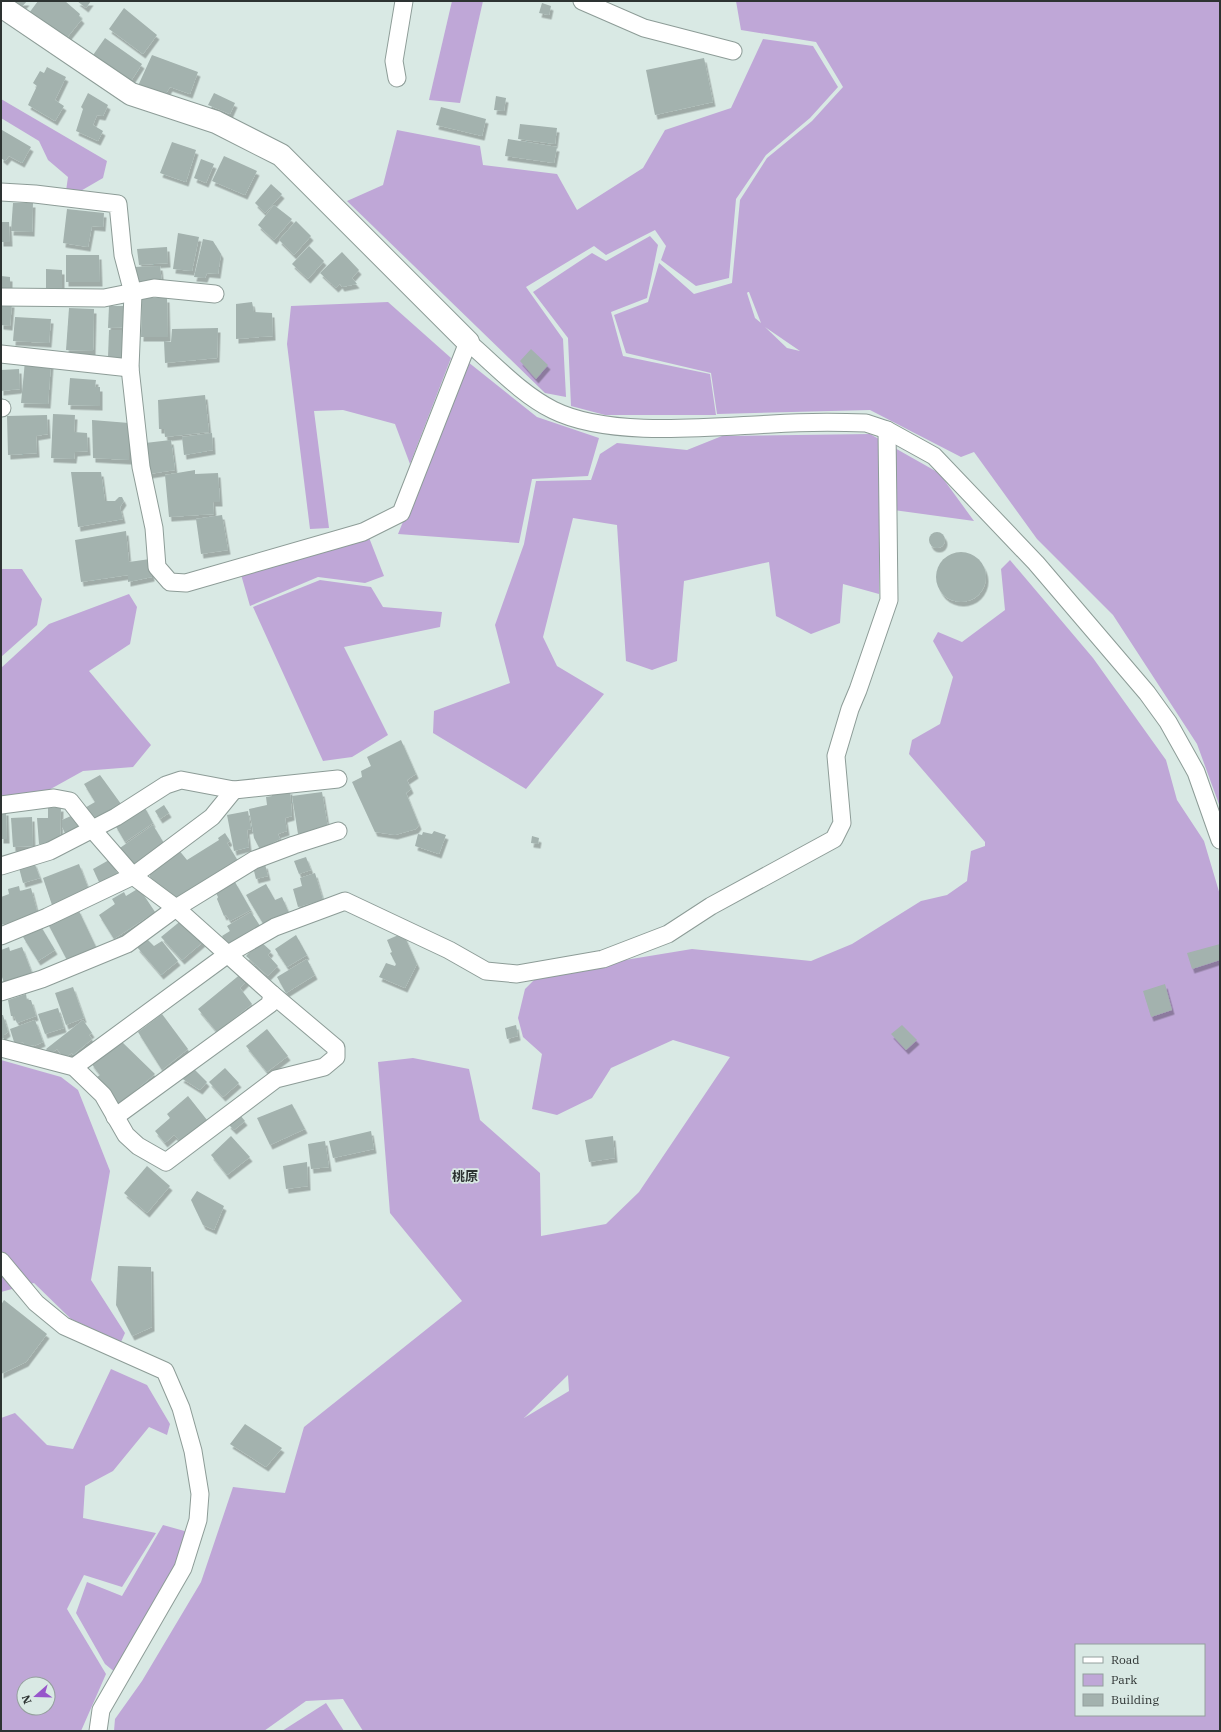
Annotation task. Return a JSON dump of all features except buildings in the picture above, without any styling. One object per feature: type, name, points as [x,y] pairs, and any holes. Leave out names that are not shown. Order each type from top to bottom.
[{"type":"street","points":[[397,78],[394,61],[404,1]]},
{"type":"street","points":[[582,1],[644,28],[733,51]]},
{"type":"street","points":[[1,6],[131,94],[216,122],[281,155],[468,342],[532,398],[554,410],[579,420],[608,425],[646,427],[866,423],[887,430],[934,456],[1036,563],[1147,693],[1168,722],[1196,772],[1220,840]]},
{"type":"street","points":[[1,192],[36,194],[118,204],[123,255],[133,293],[130,368],[141,466],[154,528],[157,567],[170,582],[186,583],[363,532],[401,513],[468,342]]},
{"type":"street","points":[[1,297],[104,298],[154,288],[215,294]]},
{"type":"street","points":[[1,354],[130,368]]},
{"type":"street","points":[[74,1067],[228,954],[275,927],[345,901],[448,950],[486,971],[517,974],[602,959],[668,934],[711,906],[834,839],[842,823],[836,756],[850,709],[889,600],[887,430]]},
{"type":"street","points":[[1,866],[50,851],[116,817],[166,785],[181,780],[234,790],[338,779]]},
{"type":"street","points":[[1,936],[47,917],[133,876],[212,817],[234,790]]},
{"type":"street","points":[[1,805],[54,798],[70,801],[133,876],[176,908],[272,994],[336,1048],[336,1057],[324,1067],[276,1079],[166,1162],[138,1146],[126,1135],[103,1095],[74,1067],[1,1048]]},
{"type":"street","points":[[1,992],[42,980],[127,944],[176,908],[254,860],[294,844],[338,831]]},
{"type":"street","points":[[115,1117],[270,1004],[272,994]]},
{"type":"street","points":[[1,1261],[36,1303],[64,1326],[165,1371],[181,1408],[193,1451],[200,1494],[198,1520],[183,1568],[101,1710],[98,1731]]},
{"type":"green space","points":[[452,1],[483,1],[460,103],[429,100]]},
{"type":"green space","points":[[736,1],[1220,1],[1220,807],[1197,744],[1113,615],[1037,539],[974,452],[961,457],[870,410],[717,414],[711,373],[626,353],[614,315],[648,302],[659,263],[694,294],[732,283],[740,200],[767,158],[812,121],[843,87],[816,42],[741,30]],"holes":[[[749,292],[761,323],[755,318],[747,293]],[[765,327],[800,351],[787,348]]]},
{"type":"green space","points":[[763,39],[813,46],[838,87],[810,118],[766,155],[736,199],[729,278],[696,286],[661,260],[666,246],[655,230],[606,255],[594,246],[526,287],[563,339],[566,397],[545,393],[347,201],[383,185],[397,130],[480,146],[483,165],[557,174],[577,210],[643,168],[665,130],[731,108]]},
{"type":"green space","points":[[1,99],[107,161],[103,178],[72,196],[66,191],[68,177],[48,160],[39,141],[1,118]]},
{"type":"green space","points":[[650,236],[658,245],[647,298],[611,312],[623,356],[710,374],[716,415],[605,415],[571,406],[568,338],[533,292],[592,253],[606,261]]},
{"type":"green space","points":[[388,302],[451,358],[410,464],[395,424],[343,410],[314,411],[329,528],[310,529],[287,344],[291,306]]},
{"type":"green space","points":[[468,362],[537,417],[599,438],[588,476],[532,479],[519,543],[398,534]]},
{"type":"green space","points":[[870,434],[939,473],[974,521],[879,508],[879,594],[843,584],[840,623],[811,634],[776,616],[769,562],[684,581],[677,661],[652,670],[626,661],[617,525],[573,518],[543,637],[557,666],[604,694],[526,789],[433,733],[434,711],[510,683],[495,625],[524,544],[536,481],[591,480],[600,454],[617,443],[687,450],[722,436]]},
{"type":"green space","points":[[368,535],[384,576],[365,583],[318,577],[250,606],[240,571]]},
{"type":"green space","points":[[1010,560],[1093,658],[1166,760],[1177,800],[1204,841],[1220,895],[1220,1731],[363,1731],[343,1699],[306,1701],[264,1731],[114,1731],[115,1719],[142,1681],[201,1582],[233,1487],[285,1493],[304,1427],[462,1301],[390,1213],[378,1062],[413,1058],[469,1069],[480,1120],[540,1173],[541,1236],[606,1224],[639,1192],[730,1057],[673,1040],[611,1068],[592,1098],[557,1115],[532,1109],[542,1054],[523,1037],[518,1018],[525,989],[540,974],[692,949],[811,961],[852,944],[921,901],[947,895],[967,881],[971,851],[985,846],[985,842],[909,754],[912,740],[940,724],[953,677],[933,641],[938,632],[962,642],[1005,610],[1001,569]],"holes":[[[568,1375],[569,1391],[524,1418]]]},
{"type":"green space","points":[[1,569],[22,569],[42,599],[37,625],[1,657]]},
{"type":"green space","points":[[320,580],[371,587],[383,607],[442,612],[440,627],[344,647],[388,735],[352,757],[323,761],[253,607]]},
{"type":"green space","points":[[129,594],[137,607],[130,644],[89,671],[151,745],[133,767],[83,771],[47,791],[1,798],[1,668],[49,624]]},
{"type":"green space","points":[[1,1060],[61,1077],[78,1090],[110,1171],[91,1280],[125,1333],[121,1342],[71,1319],[34,1283],[1,1292]]},
{"type":"green space","points":[[111,1369],[147,1385],[170,1424],[167,1435],[149,1427],[113,1471],[85,1486],[83,1518],[156,1533],[122,1587],[84,1575],[67,1609],[106,1674],[81,1731],[1,1731],[1,1418],[15,1413],[47,1445],[73,1449]]},
{"type":"green space","points":[[163,1525],[188,1532],[171,1574],[116,1673],[105,1664],[76,1613],[87,1582],[122,1596]]},
{"type":"green space","points":[[326,1703],[344,1731],[282,1731]]},
{"type":"district","name":"桃原","points":[[465,1176]]}]
